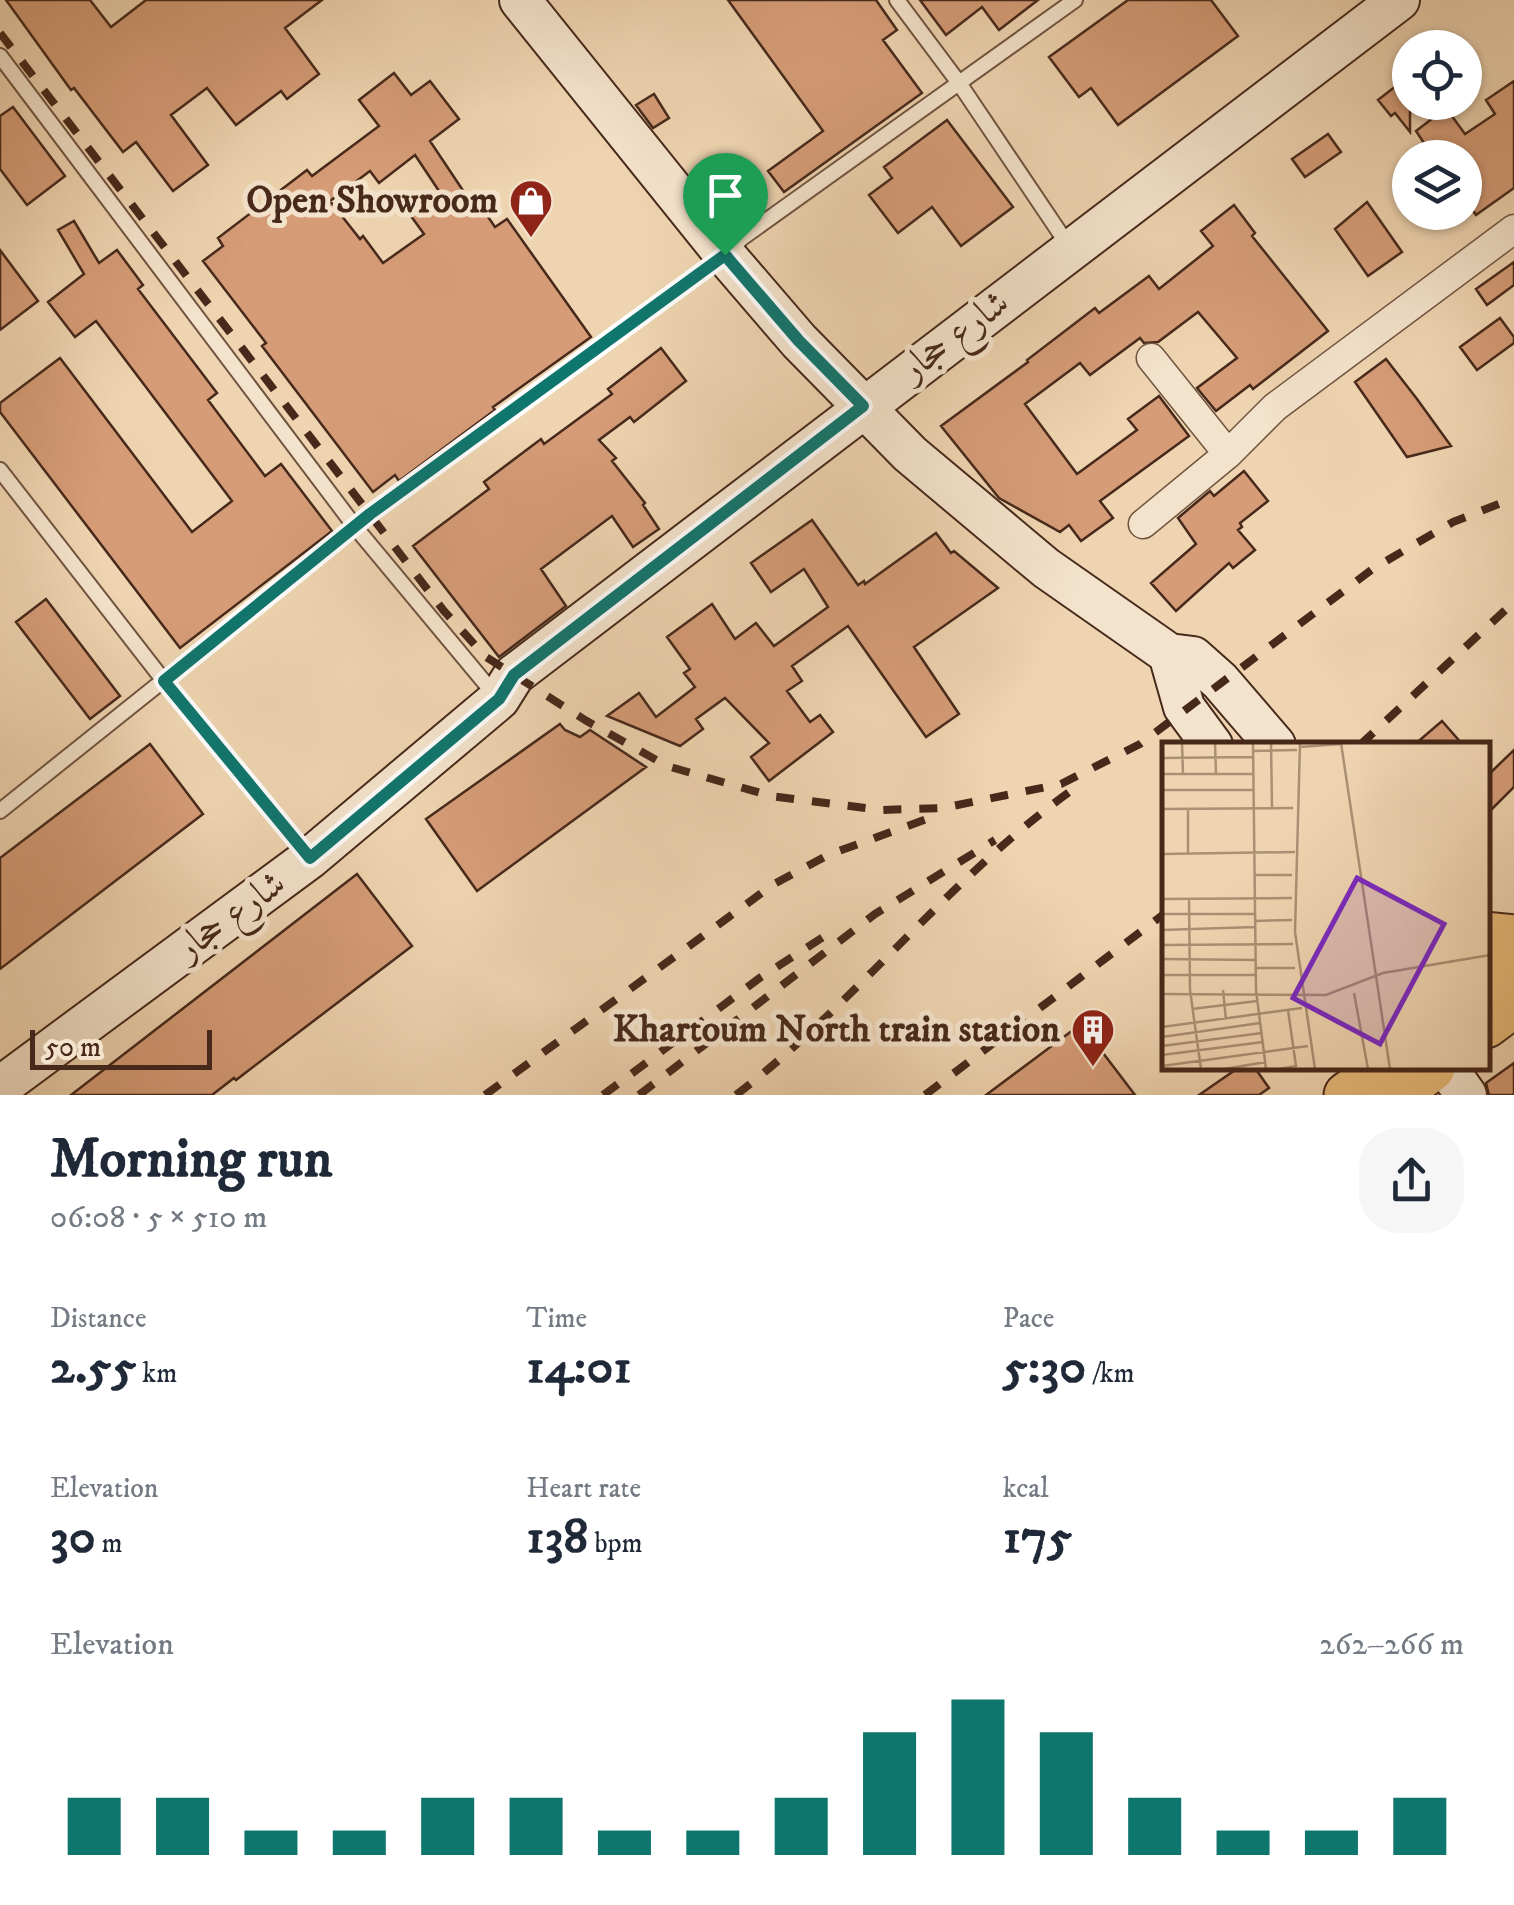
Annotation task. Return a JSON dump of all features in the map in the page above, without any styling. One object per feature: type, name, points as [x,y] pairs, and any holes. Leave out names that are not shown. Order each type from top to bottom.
[{"type":"main road","points":[[1489,935],[1514,938]]},
{"type":"main road","points":[[1489,984],[1514,964]]},
{"type":"main road","points":[[1489,1023],[1514,1004]]},
{"type":"main road","points":[[1347,1095],[1412,1078]]},
{"type":"street","points":[[520,0],[725,255],[799,341],[910,454],[1046,568],[1169,654],[1192,657],[1220,681],[1271,742]]},
{"type":"street","name":"شارع حجار","points":[[0,1086],[310,858],[499,699],[514,675],[1399,0]]},
{"type":"street","points":[[1143,524],[1228,454],[1275,408],[1514,229]]},
{"type":"street","points":[[1151,358],[1228,454]]},
{"type":"street","points":[[1169,654],[1184,707],[1210,742]]},
{"type":"street","points":[[1412,1078],[1466,1095]]},
{"type":"lane","points":[[897,0],[960,83],[1070,249]]},
{"type":"lane","points":[[0,811],[356,528],[725,255],[742,238],[1076,0]]},
{"type":"lane","points":[[0,56],[356,528],[499,699]]},
{"type":"lane","points":[[0,470],[164,681],[310,858]]},
{"type":"building","points":[[6,0],[90,0],[111,27],[146,0],[322,0],[285,28],[319,74],[287,99],[281,91],[236,125],[207,88],[171,115],[208,165],[173,191],[136,142],[123,152],[74,88],[71,90]]},
{"type":"building","points":[[728,0],[876,0],[897,30],[883,40],[922,93],[784,192],[768,171],[823,131]]},
{"type":"building","points":[[920,0],[1038,0],[999,30],[982,7],[946,35]]},
{"type":"building","points":[[1128,0],[1211,0],[1238,36],[1118,125],[1091,88],[1079,97],[1049,57]]},
{"type":"building","points":[[394,73],[411,95],[430,81],[459,119],[430,141],[470,201],[475,198],[495,227],[507,219],[591,337],[399,481],[395,475],[373,492],[203,261],[223,246],[218,238],[307,170],[312,176],[379,126],[359,100]],"holes":[[[415,155],[439,191],[408,212],[424,234],[383,263],[330,201],[370,171],[379,183]]]},
{"type":"building","points":[[1514,81],[1514,188],[1482,211],[1482,140],[1422,140],[1416,131],[1430,120],[1455,120],[1465,134],[1495,114],[1486,100]]},
{"type":"building","points":[[1392,89],[1392,115],[1391,116],[1378,100]]},
{"type":"building","points":[[654,94],[669,118],[653,128],[636,105]]},
{"type":"building","points":[[13,107],[65,176],[27,205],[0,169],[0,116]]},
{"type":"building","points":[[947,120],[1013,207],[961,246],[932,207],[898,233],[869,195],[892,178],[884,167]]},
{"type":"building","points":[[1328,134],[1341,152],[1305,177],[1292,159]]},
{"type":"building","points":[[717,178],[748,220],[735,230],[703,189]]},
{"type":"building","points":[[1367,202],[1402,252],[1368,276],[1335,229]]},
{"type":"building","points":[[1234,205],[1255,233],[1252,236],[1328,331],[1253,389],[1250,385],[1216,411],[1197,388],[1237,358],[1198,312],[1158,342],[1144,343],[1140,338],[1090,375],[1080,363],[1025,404],[1077,474],[1137,430],[1128,419],[1159,396],[1189,436],[1100,501],[1113,518],[1081,541],[1069,525],[1060,532],[999,498],[941,426],[1095,308],[1099,313],[1149,276],[1159,289],[1213,246],[1201,231]]},
{"type":"building","points":[[74,221],[99,263],[117,250],[143,285],[138,289],[217,393],[208,400],[265,476],[281,464],[332,531],[180,648],[0,412],[0,403],[60,358],[192,532],[232,501],[96,321],[75,337],[48,302],[84,274],[58,230]]},
{"type":"building","points":[[0,250],[38,301],[0,330]]},
{"type":"building","points":[[1514,262],[1514,285],[1487,305],[1476,289]]},
{"type":"building","points":[[1500,318],[1514,343],[1477,370],[1460,347]]},
{"type":"building","points":[[661,348],[686,381],[634,422],[630,417],[599,440],[616,458],[612,461],[645,503],[659,529],[633,547],[612,516],[541,569],[566,606],[499,657],[413,546],[489,489],[484,482],[541,439],[544,444],[612,394],[608,389]]},
{"type":"building","points":[[1386,359],[1451,446],[1407,457],[1355,382]]},
{"type":"building","points":[[1244,471],[1268,501],[1240,523],[1242,527],[1238,530],[1255,550],[1233,568],[1229,563],[1176,611],[1151,583],[1196,544],[1178,518],[1210,491],[1214,496]]},
{"type":"building","points":[[812,520],[858,585],[864,581],[865,584],[936,533],[951,553],[954,551],[998,588],[914,647],[959,714],[926,737],[848,626],[792,666],[802,681],[787,691],[810,722],[820,715],[833,732],[769,781],[751,757],[769,743],[725,698],[696,719],[703,729],[680,746],[607,716],[639,693],[656,717],[695,687],[684,673],[690,669],[667,637],[712,604],[735,639],[756,623],[774,646],[828,607],[804,569],[771,592],[751,563]]},
{"type":"building","points":[[46,599],[120,696],[90,719],[16,622]]},
{"type":"building","points":[[1442,721],[1460,742],[1418,742]]},
{"type":"building","points":[[560,724],[580,737],[590,730],[646,767],[477,891],[426,819]]},
{"type":"building","points":[[150,744],[203,814],[0,969],[0,858]]},
{"type":"building","points":[[1514,750],[1514,787],[1489,812],[1489,774]]},
{"type":"building","points":[[357,874],[412,946],[212,1095],[71,1095]]},
{"type":"building","name":"Khartoum North train station","points":[[1081,1024],[1135,1095],[986,1095],[1041,1054]]},
{"type":"building","points":[[1514,1063],[1514,1095],[1489,1095],[1486,1083]]},
{"type":"building","points":[[1235,1070],[1256,1070],[1269,1088],[1259,1095],[1199,1095]]},
{"type":"railway","points":[[0,33],[444,611],[486,657],[667,766],[771,796],[881,810],[943,808],[1061,784],[1140,744],[1374,568],[1453,522],[1514,498]]},
{"type":"railway","points":[[1363,742],[1514,602]]},
{"type":"railway","points":[[736,1095],[824,1019],[991,856],[1082,783]]},
{"type":"railway","points":[[485,1095],[774,884],[828,855],[935,816]]},
{"type":"railway","points":[[639,1095],[875,914],[995,840]]},
{"type":"railway","points":[[925,1095],[1162,916]]},
{"type":"railway","points":[[603,1095],[761,977],[825,936]]},
{"type":"place","name":"Open Showroom","points":[[531,239]]},
{"type":"place","name":"Khartoum North train station","points":[[1093,1068]]},
{"type":"route","points":[[725,255],[799,341],[863,406],[514,675],[499,699],[310,858],[164,681],[370,514],[725,255]]}]
